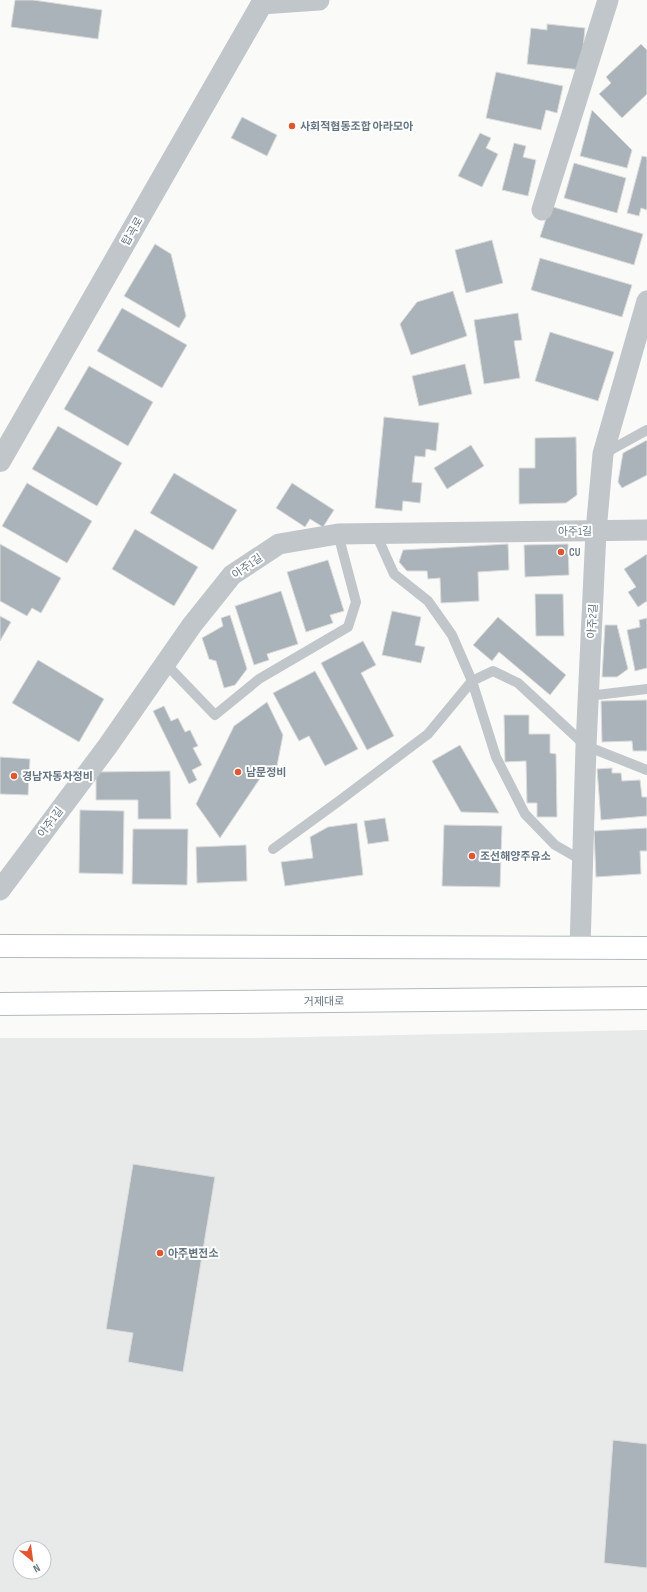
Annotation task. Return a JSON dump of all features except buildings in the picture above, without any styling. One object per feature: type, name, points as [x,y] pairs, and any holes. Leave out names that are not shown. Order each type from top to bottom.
[{"type":"highway","points":[[0,946],[647,948]]},
{"type":"highway","name":"거제대로","points":[[0,1004],[647,998]]},
{"type":"street","points":[[263,2],[319,0]]},
{"type":"street","points":[[542,210],[608,0]]},
{"type":"street","name":"탑곡로","points":[[0,461],[263,2]]},
{"type":"street","name":"아주2길","points":[[580,948],[588,696],[596,531],[603,454],[647,301]]},
{"type":"street","name":"아주1길","points":[[0,890],[107,747],[192,625],[232,575],[279,544],[338,534],[647,530]]},
{"type":"lane","points":[[603,454],[647,430]]},
{"type":"lane","points":[[165,663],[215,715],[259,679],[348,627],[356,602],[338,534]]},
{"type":"lane","points":[[376,534],[394,574],[428,601],[452,635],[472,681],[496,757],[525,814],[555,845],[583,861]]},
{"type":"lane","points":[[273,849],[428,734],[472,681],[493,671],[518,683],[586,746],[647,770]]},
{"type":"lane","points":[[588,696],[647,689]]},
{"type":"shaded area","points":[[647,1030],[647,1592],[0,1592],[0,1038],[251,1038]]},
{"type":"place","name":"사회적협동조합 아라모아","points":[[292,126]]},
{"type":"place","name":"CU","points":[[561,552]]},
{"type":"place","name":"남문정비","points":[[238,772]]},
{"type":"place","name":"경남자동차정비","points":[[14,776]]},
{"type":"place","name":"조선해양주유소","points":[[472,856]]},
{"type":"place","name":"아주변전소","points":[[160,1253]]}]
